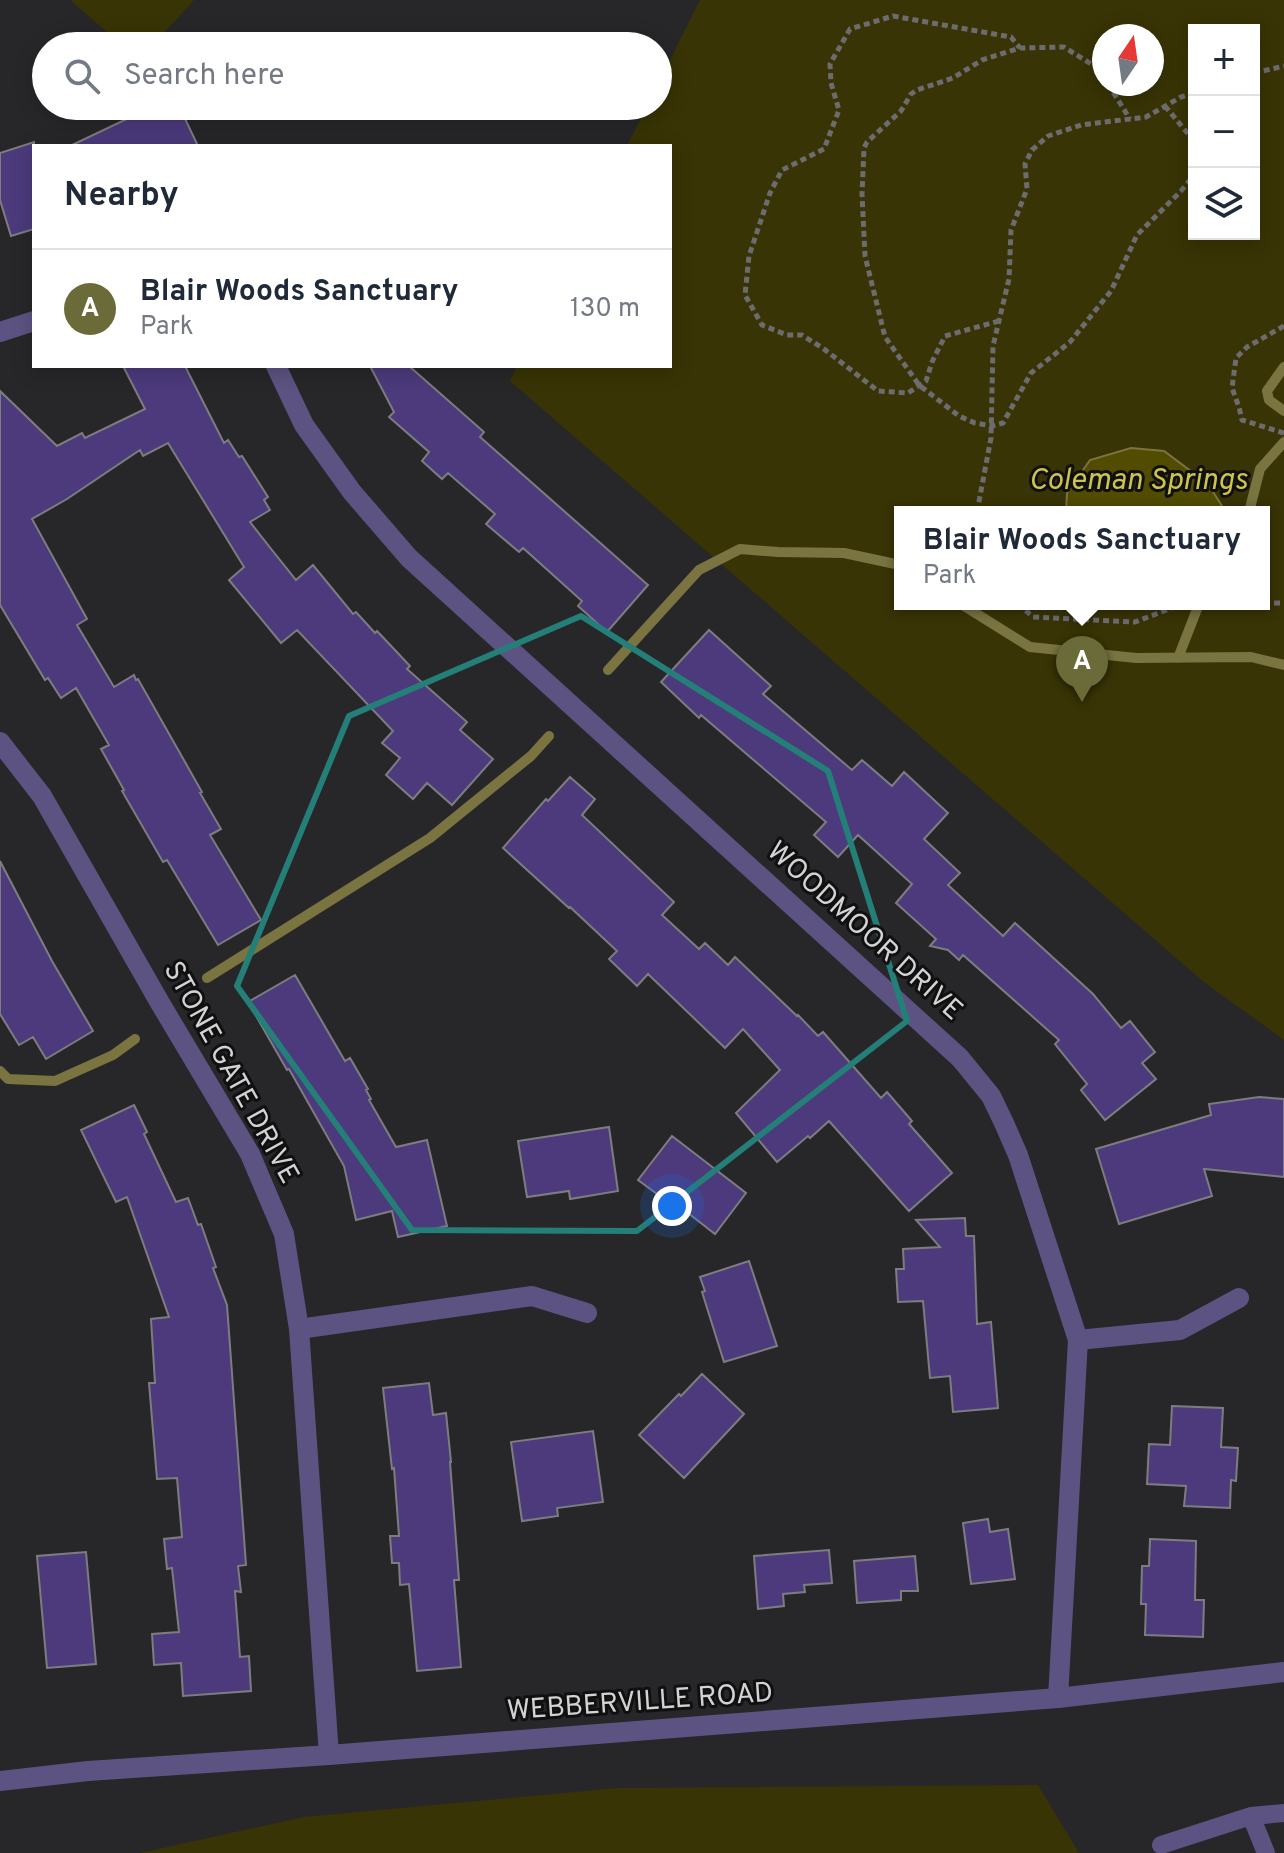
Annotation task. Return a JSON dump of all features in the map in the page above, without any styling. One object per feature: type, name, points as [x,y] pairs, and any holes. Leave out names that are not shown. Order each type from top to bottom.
[{"type":"street","points":[[0,332],[32,322]]},
{"type":"street","name":"WOODMOOR DRIVE","points":[[277,368],[304,425],[352,492],[409,558],[936,1036],[968,1067],[991,1096],[1018,1155],[1078,1340],[1058,1698]]},
{"type":"street","name":"STONE GATE DRIVE","points":[[0,742],[42,796],[250,1154],[284,1234],[299,1329],[329,1755]]},
{"type":"street","points":[[299,1329],[532,1296],[587,1313]]},
{"type":"street","points":[[1078,1340],[1180,1330],[1239,1298]]},
{"type":"street","name":"WEBBERVILLE ROAD","points":[[0,1781],[88,1771],[1058,1698],[1284,1672]]},
{"type":"lane","points":[[1161,1845],[1251,1816],[1284,1813]]},
{"type":"lane","points":[[1251,1816],[1266,1853]]},
{"type":"path","points":[[999,321],[945,336],[926,381],[908,393],[878,391],[802,335],[787,335],[762,325],[745,295],[749,256],[770,193],[782,170],[824,149],[839,110],[831,83],[830,64],[850,29],[893,16],[1011,37],[1020,48]]},
{"type":"path","points":[[1092,64],[1064,47],[1020,48],[982,60],[953,78],[911,94],[901,111],[867,142],[864,148],[862,194],[865,256],[885,337],[919,385],[959,416],[992,426],[1003,423],[1031,373],[1070,342],[1111,291],[1137,235],[1188,182]]},
{"type":"path","points":[[1260,72],[1284,66]]},
{"type":"path","points":[[978,506],[991,438],[993,346],[1009,279],[1011,230],[1027,189],[1025,164],[1032,150],[1048,136],[1081,125],[1146,117],[1188,95]]},
{"type":"path","points":[[1116,96],[1130,119]]},
{"type":"path","points":[[1165,106],[1188,134]]},
{"type":"path","points":[[1282,432],[1242,420],[1232,388],[1236,358],[1247,347],[1284,326]]},
{"type":"path","points":[[1025,610],[1033,617],[1135,622],[1166,610]]},
{"type":"highlighted area","points":[[581,616],[828,771],[907,1021],[637,1231],[412,1230],[237,986],[349,716]]},
{"type":"shaded area","points":[[70,0],[194,0],[165,32],[107,32]]},
{"type":"shaded area","points":[[700,0],[1284,0],[1284,1040],[1205,983],[510,381],[516,368],[672,368],[672,144],[628,144],[640,120],[672,120],[672,56]]},
{"type":"shaded area","points":[[1038,1785],[1079,1853],[140,1853],[304,1817],[618,1788]]},
{"type":"water","name":"Coleman Springs","points":[[1131,448],[1164,451],[1208,484],[1222,506],[1066,506],[1067,493],[1090,460]]},
{"type":"building","points":[[125,120],[186,120],[197,144],[74,144]]},
{"type":"building","points":[[34,142],[32,230],[11,236],[0,200],[0,153]]},
{"type":"building","points":[[124,368],[186,368],[224,443],[228,440],[239,457],[242,456],[268,497],[264,500],[270,510],[250,522],[296,580],[313,565],[353,614],[356,612],[375,633],[377,631],[410,666],[407,669],[467,722],[460,730],[493,759],[452,805],[427,783],[413,799],[386,775],[400,758],[382,743],[393,731],[297,630],[281,643],[229,580],[244,567],[168,443],[143,456],[140,450],[32,519],[87,619],[77,625],[114,687],[134,675],[138,679],[221,829],[210,835],[261,920],[218,945],[167,860],[163,862],[122,791],[101,749],[109,745],[76,688],[61,698],[48,678],[45,680],[0,605],[0,391],[57,446],[82,433],[85,438],[145,409]]},
{"type":"building","points":[[371,368],[411,368],[484,432],[480,437],[648,585],[607,632],[578,606],[582,601],[523,548],[519,552],[486,524],[495,514],[448,473],[442,479],[422,461],[429,452],[389,417],[394,412]]},
{"type":"building","points":[[709,630],[771,686],[763,694],[852,770],[862,760],[892,786],[904,772],[948,813],[924,839],[960,873],[948,885],[1003,936],[1015,923],[1093,994],[1121,1028],[1130,1021],[1155,1052],[1142,1063],[1156,1079],[1105,1120],[1081,1090],[1087,1084],[1055,1044],[1059,1040],[963,955],[959,960],[948,950],[930,946],[936,939],[896,903],[912,884],[858,835],[838,857],[814,835],[826,822],[701,715],[699,718],[661,682]]},
{"type":"building","points":[[570,777],[595,799],[582,815],[674,902],[662,915],[699,949],[705,943],[728,965],[735,957],[818,1036],[823,1032],[881,1098],[887,1092],[912,1121],[909,1124],[952,1173],[909,1211],[829,1121],[777,1162],[736,1113],[780,1070],[743,1029],[725,1048],[648,974],[637,986],[609,959],[617,951],[503,848]]},
{"type":"building","points":[[0,861],[93,1031],[46,1059],[33,1037],[19,1045],[0,1014]]},
{"type":"building","points":[[295,975],[345,1061],[350,1058],[368,1089],[369,1100],[396,1147],[427,1140],[447,1226],[398,1237],[392,1211],[356,1220],[344,1166],[248,1002]]},
{"type":"building","points":[[1259,1097],[1284,1099],[1284,1177],[1204,1169],[1212,1196],[1119,1224],[1096,1149],[1211,1115],[1209,1104]]},
{"type":"building","points":[[134,1105],[176,1202],[188,1198],[198,1225],[201,1224],[227,1305],[246,1565],[238,1566],[241,1592],[235,1591],[240,1657],[249,1656],[251,1691],[183,1696],[181,1663],[154,1665],[152,1634],[179,1632],[172,1568],[167,1569],[164,1539],[182,1537],[177,1478],[157,1479],[149,1383],[155,1383],[151,1319],[169,1317],[127,1197],[116,1202],[81,1130]]},
{"type":"building","points":[[609,1127],[618,1191],[570,1199],[569,1191],[527,1197],[518,1141]]},
{"type":"building","points":[[672,1136],[746,1193],[715,1234],[670,1199],[668,1202],[638,1180]]},
{"type":"building","points":[[965,1218],[966,1236],[974,1236],[977,1324],[991,1322],[998,1408],[953,1412],[950,1376],[930,1378],[923,1301],[898,1302],[896,1269],[904,1269],[903,1249],[940,1247],[916,1220]]},
{"type":"building","points":[[749,1261],[777,1346],[724,1362],[700,1277]]},
{"type":"building","points":[[702,1374],[744,1414],[684,1478],[639,1435]]},
{"type":"building","points":[[429,1383],[433,1415],[446,1413],[459,1580],[454,1580],[461,1667],[417,1671],[409,1584],[400,1585],[399,1563],[392,1563],[390,1536],[399,1536],[383,1388]]},
{"type":"building","points":[[1172,1406],[1223,1408],[1221,1447],[1238,1448],[1236,1481],[1231,1480],[1230,1508],[1184,1506],[1186,1486],[1147,1484],[1149,1444],[1170,1445]]},
{"type":"building","points":[[593,1431],[603,1502],[557,1508],[558,1516],[522,1521],[511,1442]]},
{"type":"building","points":[[988,1519],[990,1532],[1008,1529],[1015,1579],[971,1584],[963,1523]]},
{"type":"building","points":[[1150,1539],[1196,1541],[1195,1600],[1204,1600],[1203,1637],[1145,1635],[1146,1604],[1141,1604],[1142,1566],[1149,1566]]},
{"type":"building","points":[[829,1550],[832,1583],[804,1585],[805,1592],[783,1594],[784,1606],[758,1609],[754,1556]]},
{"type":"building","points":[[86,1552],[96,1664],[47,1668],[37,1556]]},
{"type":"building","points":[[915,1556],[918,1591],[901,1591],[901,1600],[857,1603],[854,1561]]},
{"type":"waterway","points":[[1284,367],[1267,391],[1269,400],[1284,411]]},
{"type":"waterway","points":[[1251,506],[1260,469],[1284,442]]},
{"type":"waterway","points":[[608,670],[699,570],[740,549],[844,553],[894,564]]},
{"type":"waterway","points":[[971,610],[1030,647],[1136,658],[1251,657],[1284,665]]},
{"type":"waterway","points":[[1178,658],[1197,610]]},
{"type":"waterway","points":[[207,978],[430,838],[531,756],[549,736]]},
{"type":"waterway","points":[[0,1071],[8,1079],[55,1081],[113,1055],[135,1039]]},
{"type":"place","name":"Blair Woods Sanctuary","points":[[1082,702]]}]
